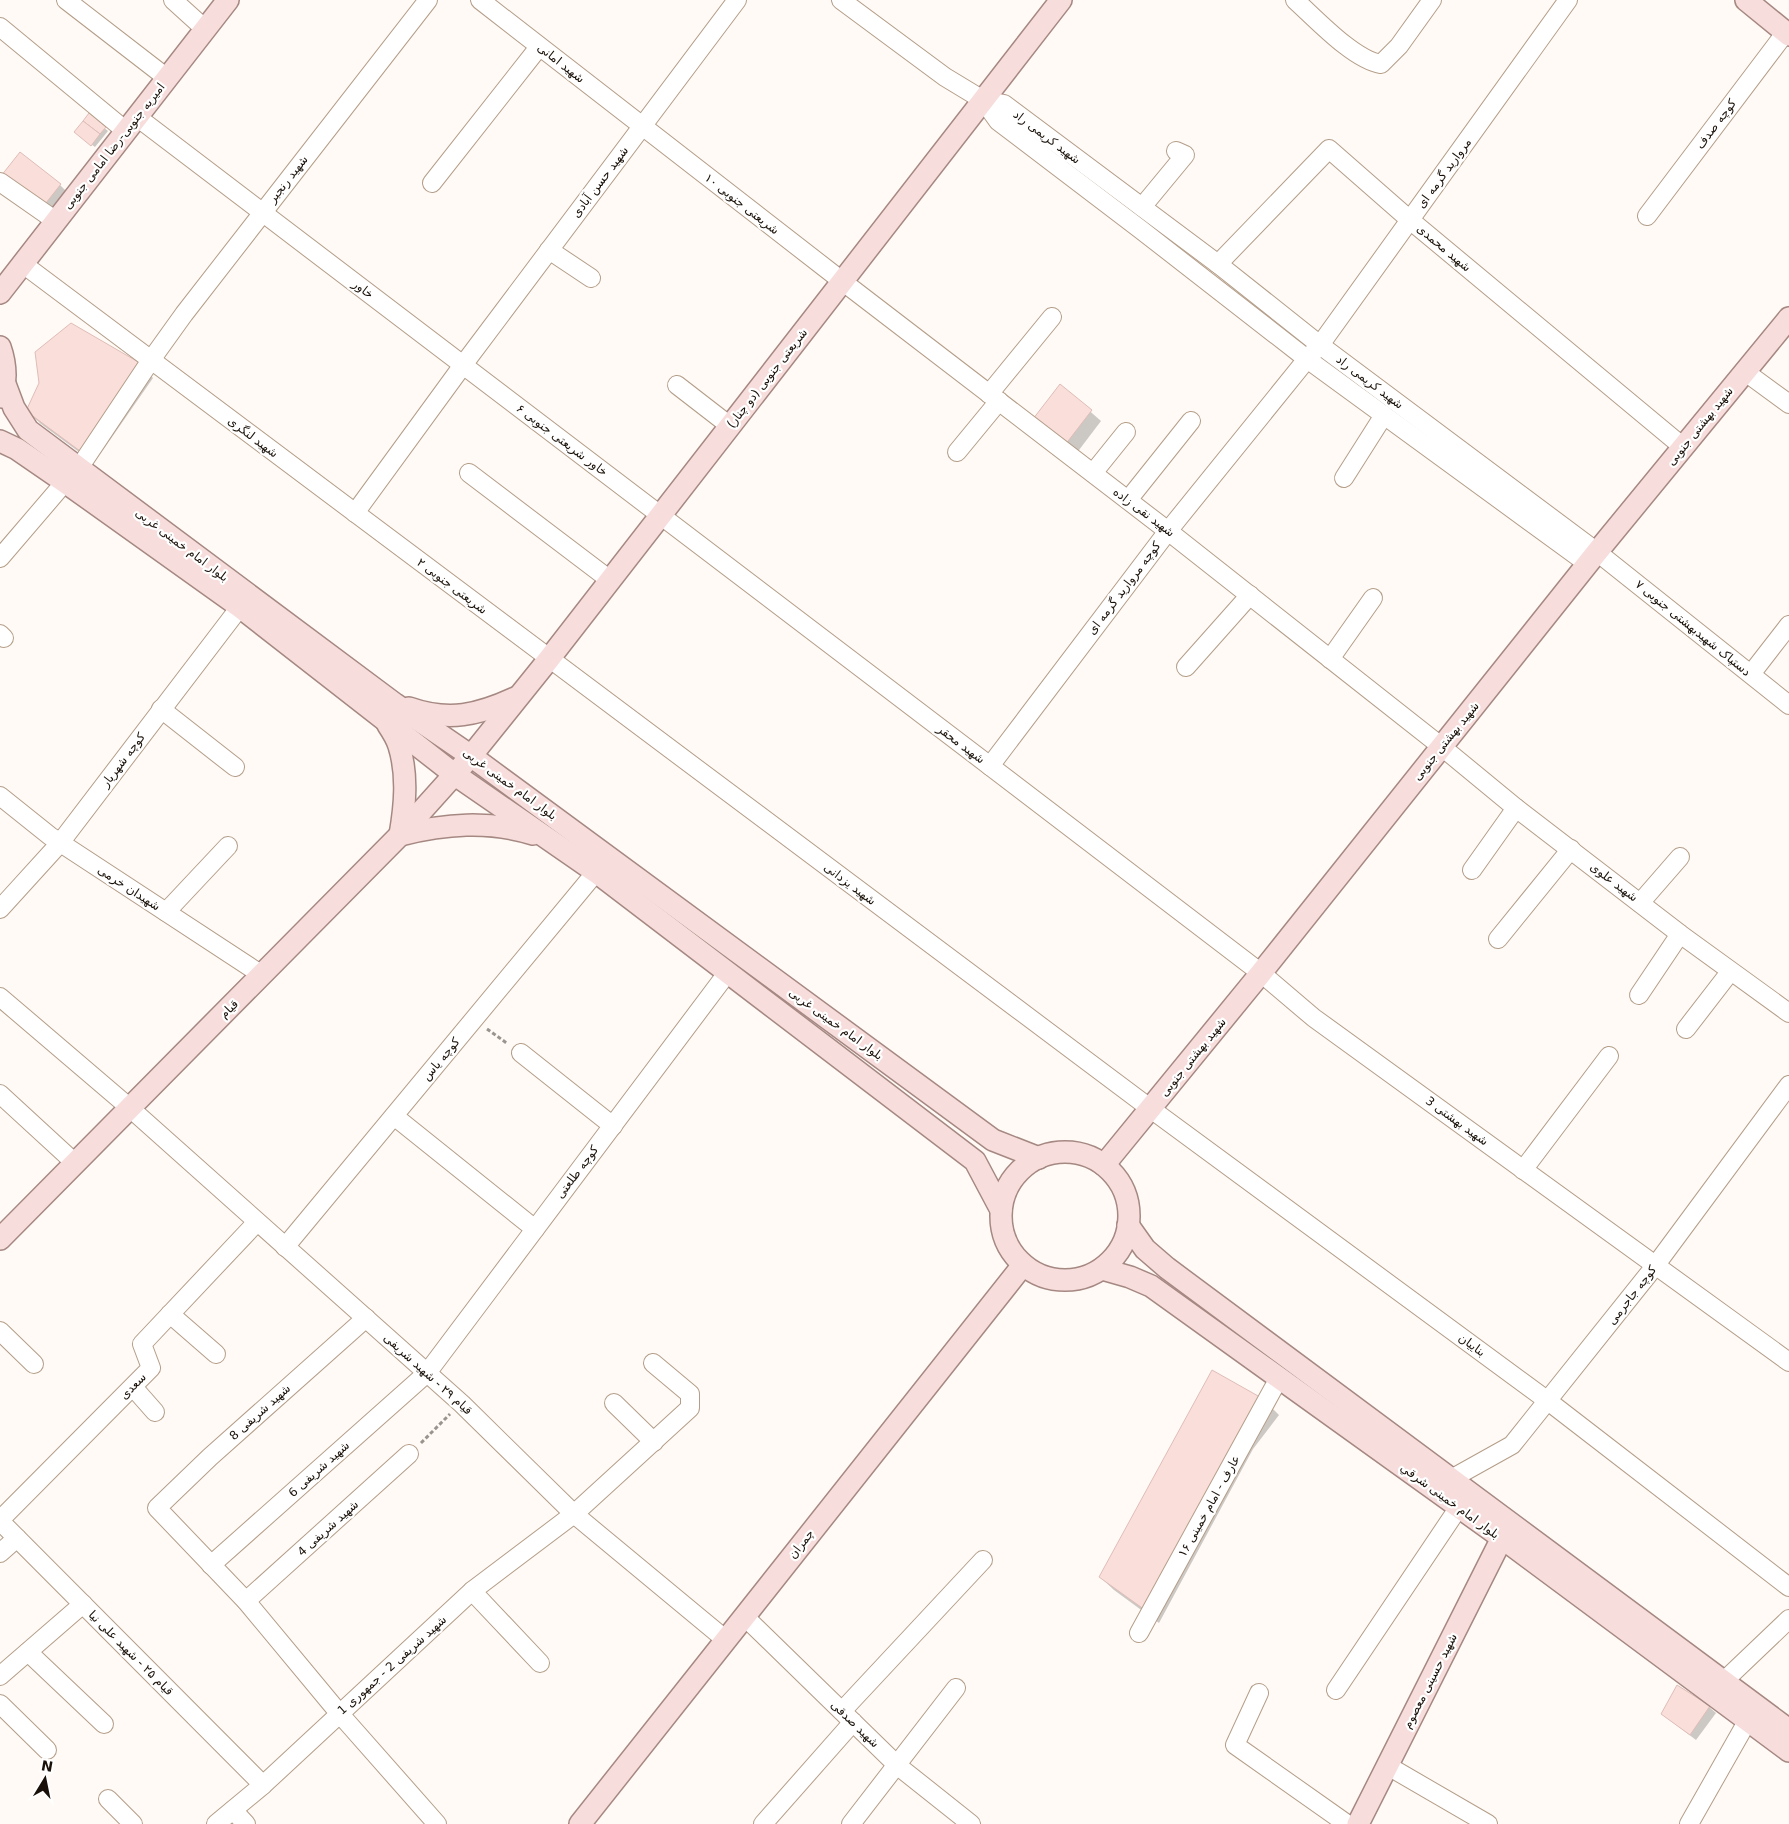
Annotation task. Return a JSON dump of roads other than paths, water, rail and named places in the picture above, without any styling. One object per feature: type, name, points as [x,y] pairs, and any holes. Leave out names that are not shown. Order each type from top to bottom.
[{"type":"main road","name":"امیریه جنوبی-رضا امامی جنوبی","points":[[0,292],[228,0]]},
{"type":"main road","name":"شریعتی جنوبی (دو چنار)","points":[[454,774],[471,756],[549,658],[1061,0]]},
{"type":"main road","points":[[1746,0],[1787,33]]},
{"type":"main road","name":"شهید بهشتی جنوبی","points":[[1104,1165],[1261,973],[1592,558],[1789,318]]},
{"type":"main road","name":"بلوار امام خمینی غربی","points":[[0,347],[5,366],[3,393],[28,430],[72,475],[240,607],[390,712],[471,756],[993,1140],[1039,1158]]},
{"type":"main road","name":"بلوار امام خمینی غربی","points":[[0,441],[72,475],[390,712],[454,774],[596,872],[975,1161],[1001,1210]]},
{"type":"main road","points":[[517,697],[488,710],[457,716],[390,712],[399,745],[404,775],[405,805],[400,835],[429,828],[459,824],[489,825],[519,830],[548,838]]},
{"type":"main road","name":"قیام","points":[[0,1239],[400,835],[454,774]]},
{"type":"main road","points":[[1055,1153],[1072,1153],[1089,1157],[1104,1165],[1116,1177],[1124,1192],[1128,1209],[1128,1226],[1124,1242],[1114,1257],[1102,1269],[1083,1278],[1062,1280],[1041,1276],[1023,1265],[1010,1249],[1002,1230],[1001,1210],[1005,1194],[1013,1179],[1024,1167],[1039,1158],[1055,1153]]},
{"type":"main road","name":"بلوار امام خمینی شرقي","points":[[1128,1226],[1145,1249],[1167,1268],[1789,1730]]},
{"type":"main road","name":"چمران","points":[[580,1824],[1023,1265]]},
{"type":"main road","name":"بلوار امام خمینی شرقي","points":[[1102,1269],[1130,1277],[1151,1286],[1502,1538],[1789,1751]]},
{"type":"main road","name":"شهید حسینی معصوم","points":[[1358,1824],[1502,1538]]},
{"type":"street","points":[[66,0],[167,78]]},
{"type":"street","points":[[173,0],[205,29]]},
{"type":"street","name":"شهید رنجبر","points":[[0,558],[72,475],[151,360],[262,212],[428,0]]},
{"type":"street","name":"شهید امانی","points":[[480,0],[642,126]]},
{"type":"street","name":"شهید حسن آبادی","points":[[356,513],[549,250],[737,0]]},
{"type":"street","points":[[842,0],[945,76],[983,100]]},
{"type":"street","points":[[1295,0],[1348,47],[1372,63],[1381,64],[1399,46],[1432,0]]},
{"type":"street","name":"مروارید گرمه ای","points":[[1320,345],[1568,0]]},
{"type":"street","name":"خاور","points":[[0,27],[131,124],[262,212],[464,365]]},
{"type":"street","name":"کوچه صدف","points":[[1647,216],[1787,33]]},
{"type":"street","points":[[432,183],[539,47]]},
{"type":"street","name":"شهید کریمی راد","points":[[983,100],[1004,104],[1142,206],[1592,558]]},
{"type":"street","name":"شهید کریمی راد","points":[[983,100],[998,121],[1307,359],[1384,415],[1592,558]]},
{"type":"street","name":"شریعتی جنوبی ۱۰","points":[[642,126],[842,281]]},
{"type":"street","name":"شهید محمدی","points":[[1218,264],[1329,149],[1410,220],[1682,447]]},
{"type":"street","points":[[1142,206],[1185,155],[1176,151]]},
{"type":"street","points":[[0,182],[56,221]]},
{"type":"street","points":[[549,250],[591,278]]},
{"type":"street","name":"شهید لنگری","points":[[23,264],[356,513]]},
{"type":"street","name":"شهید نقی زاده","points":[[842,281],[1168,530],[1442,747]]},
{"type":"street","points":[[957,452],[1052,317]]},
{"type":"street","name":"کوچه مروارید گرمه ای","points":[[990,766],[1168,530],[1320,345]]},
{"type":"street","name":"خاور شریعتی جنوبی ۶","points":[[464,365],[660,515]]},
{"type":"street","points":[[1744,371],[1789,404]]},
{"type":"street","points":[[677,385],[730,426]]},
{"type":"street","points":[[1344,478],[1384,415]]},
{"type":"street","points":[[1128,500],[1191,422]]},
{"type":"street","points":[[1093,473],[1126,432]]},
{"type":"street","points":[[469,473],[610,580]]},
{"type":"street","name":"شریعتی جنوبی ۲","points":[[356,513],[549,658]]},
{"type":"street","name":"شهید محقر","points":[[660,515],[1261,973]]},
{"type":"street","name":"دستپاک شهیدبهشتی جنوبی ۷","points":[[1592,558],[1751,674],[1789,705]]},
{"type":"street","points":[[1186,667],[1250,595]]},
{"type":"street","points":[[1330,659],[1373,598]]},
{"type":"street","name":"کوچه شهریار","points":[[0,909],[60,843],[240,607]]},
{"type":"street","points":[[1751,674],[1789,625]]},
{"type":"street","name":"شهید یزدانی","points":[[549,658],[1151,1109]]},
{"type":"street","points":[[161,709],[235,767]]},
{"type":"street","name":"شهید علوی","points":[[1442,747],[1516,808],[1680,934],[1730,972],[1789,1012]]},
{"type":"street","name":"شهیدان خرمی","points":[[0,796],[60,843],[262,975]]},
{"type":"street","points":[[1472,870],[1516,808]]},
{"type":"street","points":[[166,912],[228,846]]},
{"type":"street","points":[[1498,939],[1571,849]]},
{"type":"street","points":[[1640,902],[1680,857]]},
{"type":"street","name":"کوچه یاس","points":[[285,1247],[596,872]]},
{"type":"street","points":[[1638,995],[1680,934]]},
{"type":"street","name":"کوچه طلعتی","points":[[427,1373],[728,972]]},
{"type":"street","points":[[1686,1029],[1730,972]]},
{"type":"street","name":"شهید بهشتی 3","points":[[1261,973],[1314,1018],[1789,1362]]},
{"type":"street","name":"قیام ۲۹ - شهید شریفی","points":[[0,997],[130,1108],[462,1404],[574,1514],[726,1640]]},
{"type":"street","points":[[520,1053],[612,1126]]},
{"type":"street","points":[[1523,1170],[1609,1056]]},
{"type":"street","name":"کوچه جاجرمی","points":[[1451,1479],[1512,1445],[1655,1266],[1789,1085]]},
{"type":"street","points":[[0,1094],[75,1163]]},
{"type":"street","name":"بناییان","points":[[1151,1109],[1548,1401],[1789,1587]]},
{"type":"street","points":[[394,1116],[535,1229]]},
{"type":"street","name":"سعدی","points":[[0,1521],[151,1368],[142,1344],[257,1222]]},
{"type":"street","points":[[170,1314],[216,1354]]},
{"type":"street","name":"شهید شریفی 8","points":[[211,1565],[157,1508],[210,1457],[366,1318]]},
{"type":"street","points":[[0,1331],[34,1364]]},
{"type":"street","name":"شهید شریفی 2 - جمهوری 1","points":[[216,1824],[263,1785],[472,1592],[574,1514],[690,1408],[690,1394],[653,1363]]},
{"type":"street","name":"شهید شریفی 6","points":[[211,1565],[427,1373]]},
{"type":"street","name":"عارف - امام خمینی ۱۶","points":[[1139,1633],[1279,1378]]},
{"type":"street","points":[[133,1387],[155,1412]]},
{"type":"street","points":[[614,1403],[654,1442]]},
{"type":"street","name":"شهید شریفی 4","points":[[246,1601],[409,1454]]},
{"type":"street","points":[[1336,1690],[1459,1507]]},
{"type":"street","name":"قیام ۲۵ - شهید علی نیا","points":[[0,1521],[263,1785]]},
{"type":"street","points":[[0,1553],[17,1538]]},
{"type":"street","points":[[763,1824],[847,1716],[983,1560]]},
{"type":"street","points":[[211,1565],[246,1601],[339,1713],[435,1822]]},
{"type":"street","points":[[472,1592],[540,1663]]},
{"type":"street","points":[[0,1676],[83,1604]]},
{"type":"street","name":"شهید صدقی","points":[[744,1616],[898,1766],[971,1824]]},
{"type":"street","points":[[1724,1681],[1789,1619]]},
{"type":"street","points":[[28,1652],[104,1724]]},
{"type":"street","points":[[851,1824],[898,1766],[956,1688]]},
{"type":"street","points":[[1259,1693],[1235,1744],[1347,1824]]},
{"type":"street","points":[[0,1704],[47,1750]]},
{"type":"street","points":[[1689,1824],[1748,1720]]},
{"type":"street","points":[[1388,1766],[1488,1824]]},
{"type":"street","points":[[108,1799],[133,1824]]},
{"type":"street","points":[[233,1810],[246,1824]]}]
